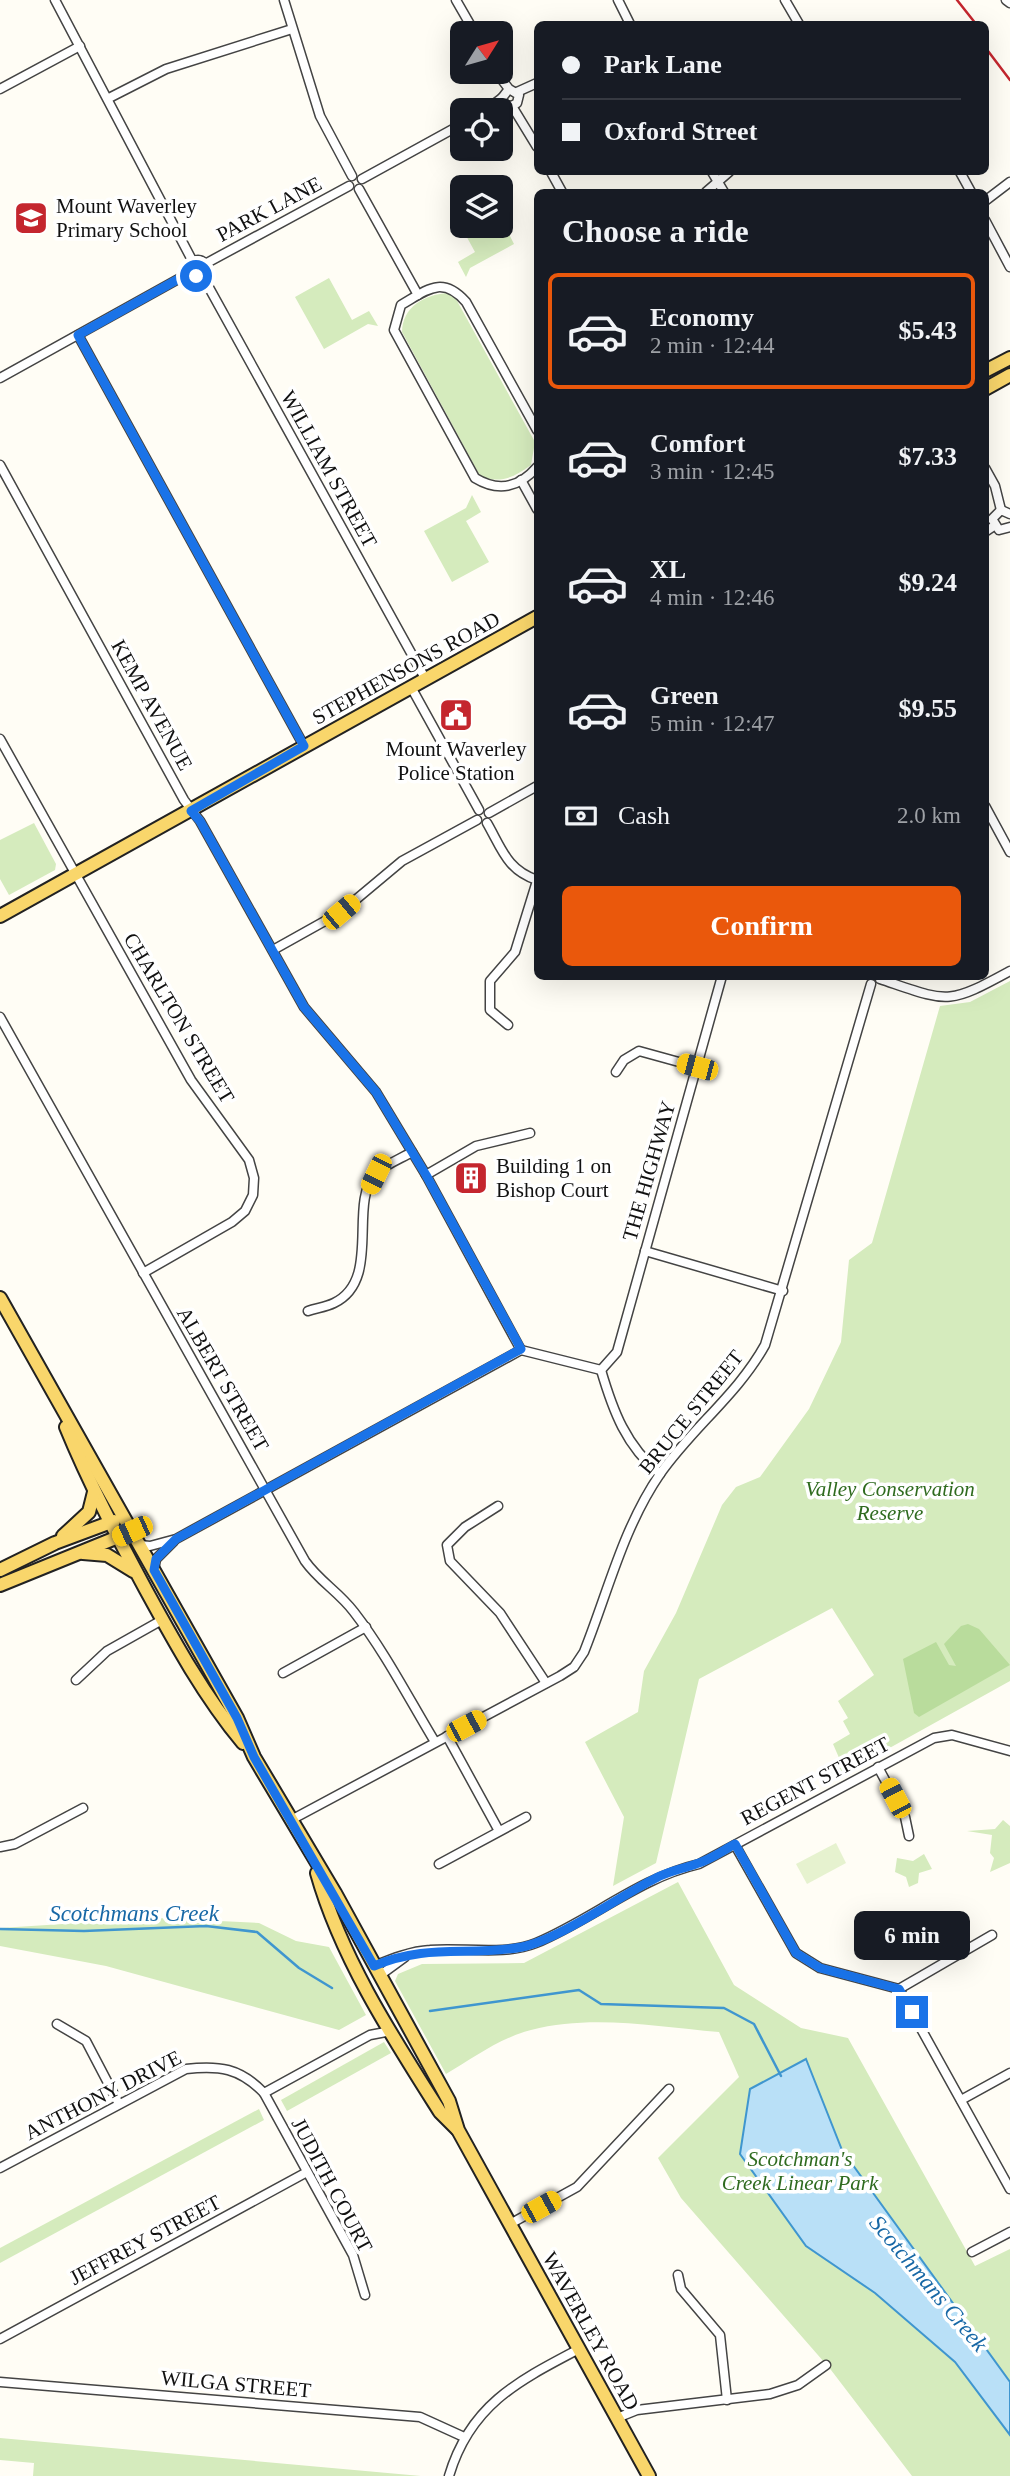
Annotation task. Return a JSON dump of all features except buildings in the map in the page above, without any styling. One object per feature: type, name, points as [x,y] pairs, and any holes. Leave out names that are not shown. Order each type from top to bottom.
[{"type":"main road","points":[[989,369],[1010,358]]},
{"type":"main road","points":[[989,387],[1010,375]]},
{"type":"main road","name":"STEPHENSONS ROAD","points":[[0,916],[534,619]]},
{"type":"main road","name":"WAVERLEY ROAD","points":[[0,1298],[237,1718],[254,1757],[449,2101],[458,2130],[649,2476]]},
{"type":"main road","name":"WAVERLEY ROAD","points":[[53,1394],[109,1524],[162,1620],[223,1719],[254,1757]]},
{"type":"main road","points":[[55,1544],[89,1512],[94,1492]]},
{"type":"main road","points":[[0,1570],[124,1516]]},
{"type":"main road","points":[[0,1584],[132,1531]]},
{"type":"main road","points":[[76,1553],[107,1555],[128,1565],[139,1577]]},
{"type":"main road","points":[[162,1620],[177,1612]]},
{"type":"main road","name":"WAVERLEY ROAD","points":[[314,1863],[326,1903],[363,1981],[440,2112],[458,2130]]},
{"type":"main road","points":[[363,1981],[377,1971]]},
{"type":"street","points":[[55,0],[109,98],[193,262],[191,272]]},
{"type":"street","points":[[284,0],[320,116],[352,176],[349,186],[359,189],[418,295]]},
{"type":"street","points":[[456,0],[468,21]]},
{"type":"street","points":[[618,0],[628,21]]},
{"type":"street","points":[[785,0],[797,21]]},
{"type":"street","points":[[109,98],[166,69],[292,29]]},
{"type":"street","points":[[0,89],[80,46]]},
{"type":"street","points":[[502,84],[510,98],[534,85]]},
{"type":"street","points":[[513,103],[534,142]]},
{"type":"street","points":[[359,189],[362,179],[450,131]]},
{"type":"street","points":[[352,176],[362,179]]},
{"type":"street","points":[[989,198],[1010,182]]},
{"type":"street","name":"PARK LANE","points":[[205,264],[349,186]]},
{"type":"street","points":[[989,228],[1010,267]]},
{"type":"street","points":[[0,378],[191,272],[202,275],[206,269],[205,264],[200,260],[193,262]]},
{"type":"street","name":"WILLIAM STREET","points":[[202,275],[426,680]]},
{"type":"street","points":[[534,425],[466,302],[454,289],[437,286],[401,305],[394,330],[475,478],[490,487],[508,486],[534,469]]},
{"type":"street","points":[[78,335],[304,746]]},
{"type":"street","name":"KEMP AVENUE","points":[[0,465],[191,811],[200,821],[304,1007],[376,1092],[426,1175],[521,1349]]},
{"type":"street","points":[[989,475],[995,486],[1001,510]]},
{"type":"street","points":[[521,480],[534,504]]},
{"type":"street","points":[[1001,510],[1010,514]]},
{"type":"street","points":[[994,526],[993,516],[1001,510]]},
{"type":"street","points":[[994,526],[1002,530],[1010,528]]},
{"type":"street","points":[[989,530],[994,526]]},
{"type":"street","points":[[411,687],[479,810],[477,820]]},
{"type":"street","name":"CHARLTON STREET","points":[[0,739],[191,1080],[249,1160],[254,1178],[253,1195],[239,1217],[143,1273]]},
{"type":"street","points":[[479,810],[489,813],[534,788]]},
{"type":"street","points":[[489,813],[487,822],[512,867],[519,874],[534,879]]},
{"type":"street","points":[[989,813],[1010,852]]},
{"type":"street","points":[[273,950],[341,912],[402,861],[477,820],[487,822]]},
{"type":"street","points":[[508,1025],[490,1010],[490,981],[515,952],[534,890]]},
{"type":"street","points":[[886,980],[936,998],[953,998],[969,995],[1010,971]]},
{"type":"street","name":"THE HIGHWAY","points":[[601,1370],[617,1352],[721,980]]},
{"type":"street","name":"BRUCE STREET","points":[[291,1820],[574,1667],[584,1652],[626,1535],[660,1474],[758,1358],[783,1291],[868,980]]},
{"type":"street","name":"ALBERT STREET","points":[[0,1017],[314,1574],[341,1594],[366,1627],[435,1742]]},
{"type":"street","points":[[616,1072],[624,1060],[639,1051],[697,1067]]},
{"type":"street","points":[[426,1175],[476,1146],[530,1133]]},
{"type":"street","points":[[308,1311],[336,1303],[353,1282],[363,1252],[368,1190],[376,1174],[412,1152]]},
{"type":"street","points":[[645,1251],[783,1291]]},
{"type":"street","points":[[140,1545],[150,1546],[176,1539],[521,1349],[601,1370],[613,1414],[626,1436],[660,1474]]},
{"type":"street","points":[[498,1506],[454,1535],[447,1545],[450,1561],[460,1576],[500,1613],[546,1683]]},
{"type":"street","points":[[154,1570],[156,1559],[176,1539]]},
{"type":"street","points":[[76,1680],[107,1651],[162,1620]]},
{"type":"street","points":[[283,1673],[366,1627]]},
{"type":"street","name":"REGENT STREET","points":[[377,1971],[395,1957],[405,1957],[426,1950],[502,1948],[536,1943],[661,1875],[699,1864],[918,1745],[952,1735],[1010,1751]]},
{"type":"street","points":[[447,1736],[499,1831]]},
{"type":"street","points":[[878,1767],[905,1817],[909,1836]]},
{"type":"street","points":[[0,1847],[15,1844],[83,1808]]},
{"type":"street","points":[[439,1864],[526,1817]]},
{"type":"street","points":[[735,1844],[796,1953],[820,1968],[899,1989],[992,1935]]},
{"type":"street","points":[[899,1989],[1010,2189]]},
{"type":"street","points":[[370,2035],[383,2018]]},
{"type":"street","points":[[57,2024],[86,2041],[120,2104]]},
{"type":"street","points":[[264,2093],[370,2035],[391,2031]]},
{"type":"street","name":"ANTHONY DRIVE","points":[[0,2168],[186,2068],[215,2066],[239,2072],[264,2093]]},
{"type":"street","points":[[961,2100],[1010,2073]]},
{"type":"street","points":[[510,2224],[577,2187],[669,2089]]},
{"type":"street","name":"JUDITH COURT","points":[[264,2093],[353,2255],[365,2295]]},
{"type":"street","name":"JEFFREY STREET","points":[[0,2339],[307,2172]]},
{"type":"street","points":[[972,2252],[1010,2232]]},
{"type":"street","points":[[678,2275],[681,2289],[720,2335],[727,2400]]},
{"type":"street","points":[[449,2476],[464,2437],[485,2409],[514,2385],[579,2349]]},
{"type":"street","points":[[617,2418],[637,2410],[770,2394],[798,2385],[825,2365]]},
{"type":"street","name":"WILGA STREET","points":[[0,2382],[420,2417],[464,2437]]},
{"type":"green space","points":[[467,238],[511,238],[514,244],[470,268],[466,277],[458,262],[475,252]]},
{"type":"green space","points":[[329,278],[352,320],[369,311],[378,326],[368,324],[324,349],[295,297]]},
{"type":"green space","points":[[449,293],[456,299],[534,440],[531,465],[506,478],[480,476],[402,332],[406,316],[416,304]]},
{"type":"green space","points":[[472,495],[481,512],[466,521],[489,562],[452,582],[424,531],[466,508]]},
{"type":"green space","points":[[34,823],[56,864],[55,870],[9,895],[0,879],[0,840]]},
{"type":"green space","name":"Valley Conservation Reserve","points":[[1010,981],[1010,1681],[832,1780],[827,1769],[840,1760],[833,1744],[850,1734],[843,1721],[848,1718],[838,1701],[874,1675],[832,1608],[699,1679],[656,1863],[613,1886],[624,1817],[585,1742],[638,1712],[644,1671],[676,1613],[722,1505],[736,1487],[760,1477],[809,1409],[841,1342],[849,1260],[872,1243],[940,1006],[970,1002]]},
{"type":"green space","points":[[968,1624],[979,1629],[1010,1665],[919,1717],[914,1713],[903,1659],[936,1642],[949,1665],[956,1666],[944,1644],[961,1626]]},
{"type":"green space","points":[[1003,1820],[1010,1826],[1010,1863],[990,1872],[994,1858],[990,1853],[992,1835],[967,1831],[995,1829]]},
{"type":"green space","points":[[836,1843],[846,1863],[807,1884],[796,1864]]},
{"type":"green space","points":[[924,1854],[932,1869],[919,1873],[918,1883],[909,1887],[906,1877],[895,1872],[897,1858],[913,1861]]},
{"type":"green space","name":"Scotchman's Creek Linear Park","points":[[678,1882],[734,1985],[801,2028],[848,2038],[975,2266],[1010,2249],[1010,2476],[912,2476],[831,2370],[681,2198],[658,2158],[739,2077],[719,2032],[625,2023],[554,2025],[508,2038],[446,2074],[395,1981],[398,1974],[422,1964],[524,1963]]},
{"type":"green space","points":[[157,1918],[259,1923],[296,1941],[329,1947],[366,2015],[339,2030],[106,1966],[0,1946],[0,1928]]},
{"type":"green space","points":[[384,2042],[391,2053],[287,2111],[281,2100]]},
{"type":"green space","points":[[259,2109],[264,2120],[0,2263],[0,2248]]},
{"type":"green space","points":[[0,2438],[421,2476],[33,2476],[34,2463],[0,2460]]},
{"type":"water","points":[[806,2059],[842,2150],[1010,2382],[1010,2435],[955,2362],[875,2293],[806,2246],[740,2154],[750,2089]]},
{"type":"waterway","name":"Scotchmans Creek","points":[[0,1929],[84,1931],[206,1926],[257,1932],[299,1968],[332,1988]]},
{"type":"waterway","name":"Scotchmans Creek","points":[[430,2011],[579,1990],[601,2004],[724,2008],[754,2024],[781,2076]]},
{"type":"railway","points":[[957,0],[974,21]]},
{"type":"railway","points":[[989,52],[1010,80]]},
{"type":"place","name":"Mount Waverley Primary School","points":[[31,218]]},
{"type":"place","name":"Mount Waverley Police Station","points":[[456,715]]},
{"type":"place","name":"Building 1 on Bishop Court","points":[[471,1178]]},
{"type":"route","points":[[196,276],[191,272],[78,335],[304,746],[191,811],[200,821],[304,1007],[376,1092],[426,1175],[521,1349],[176,1539],[156,1559],[154,1570],[237,1718],[254,1757],[374,1966],[395,1957],[405,1957],[426,1950],[521,1947],[536,1943],[653,1879],[670,1871],[699,1864],[735,1844],[796,1953],[820,1968],[899,1989],[912,2012]]}]
